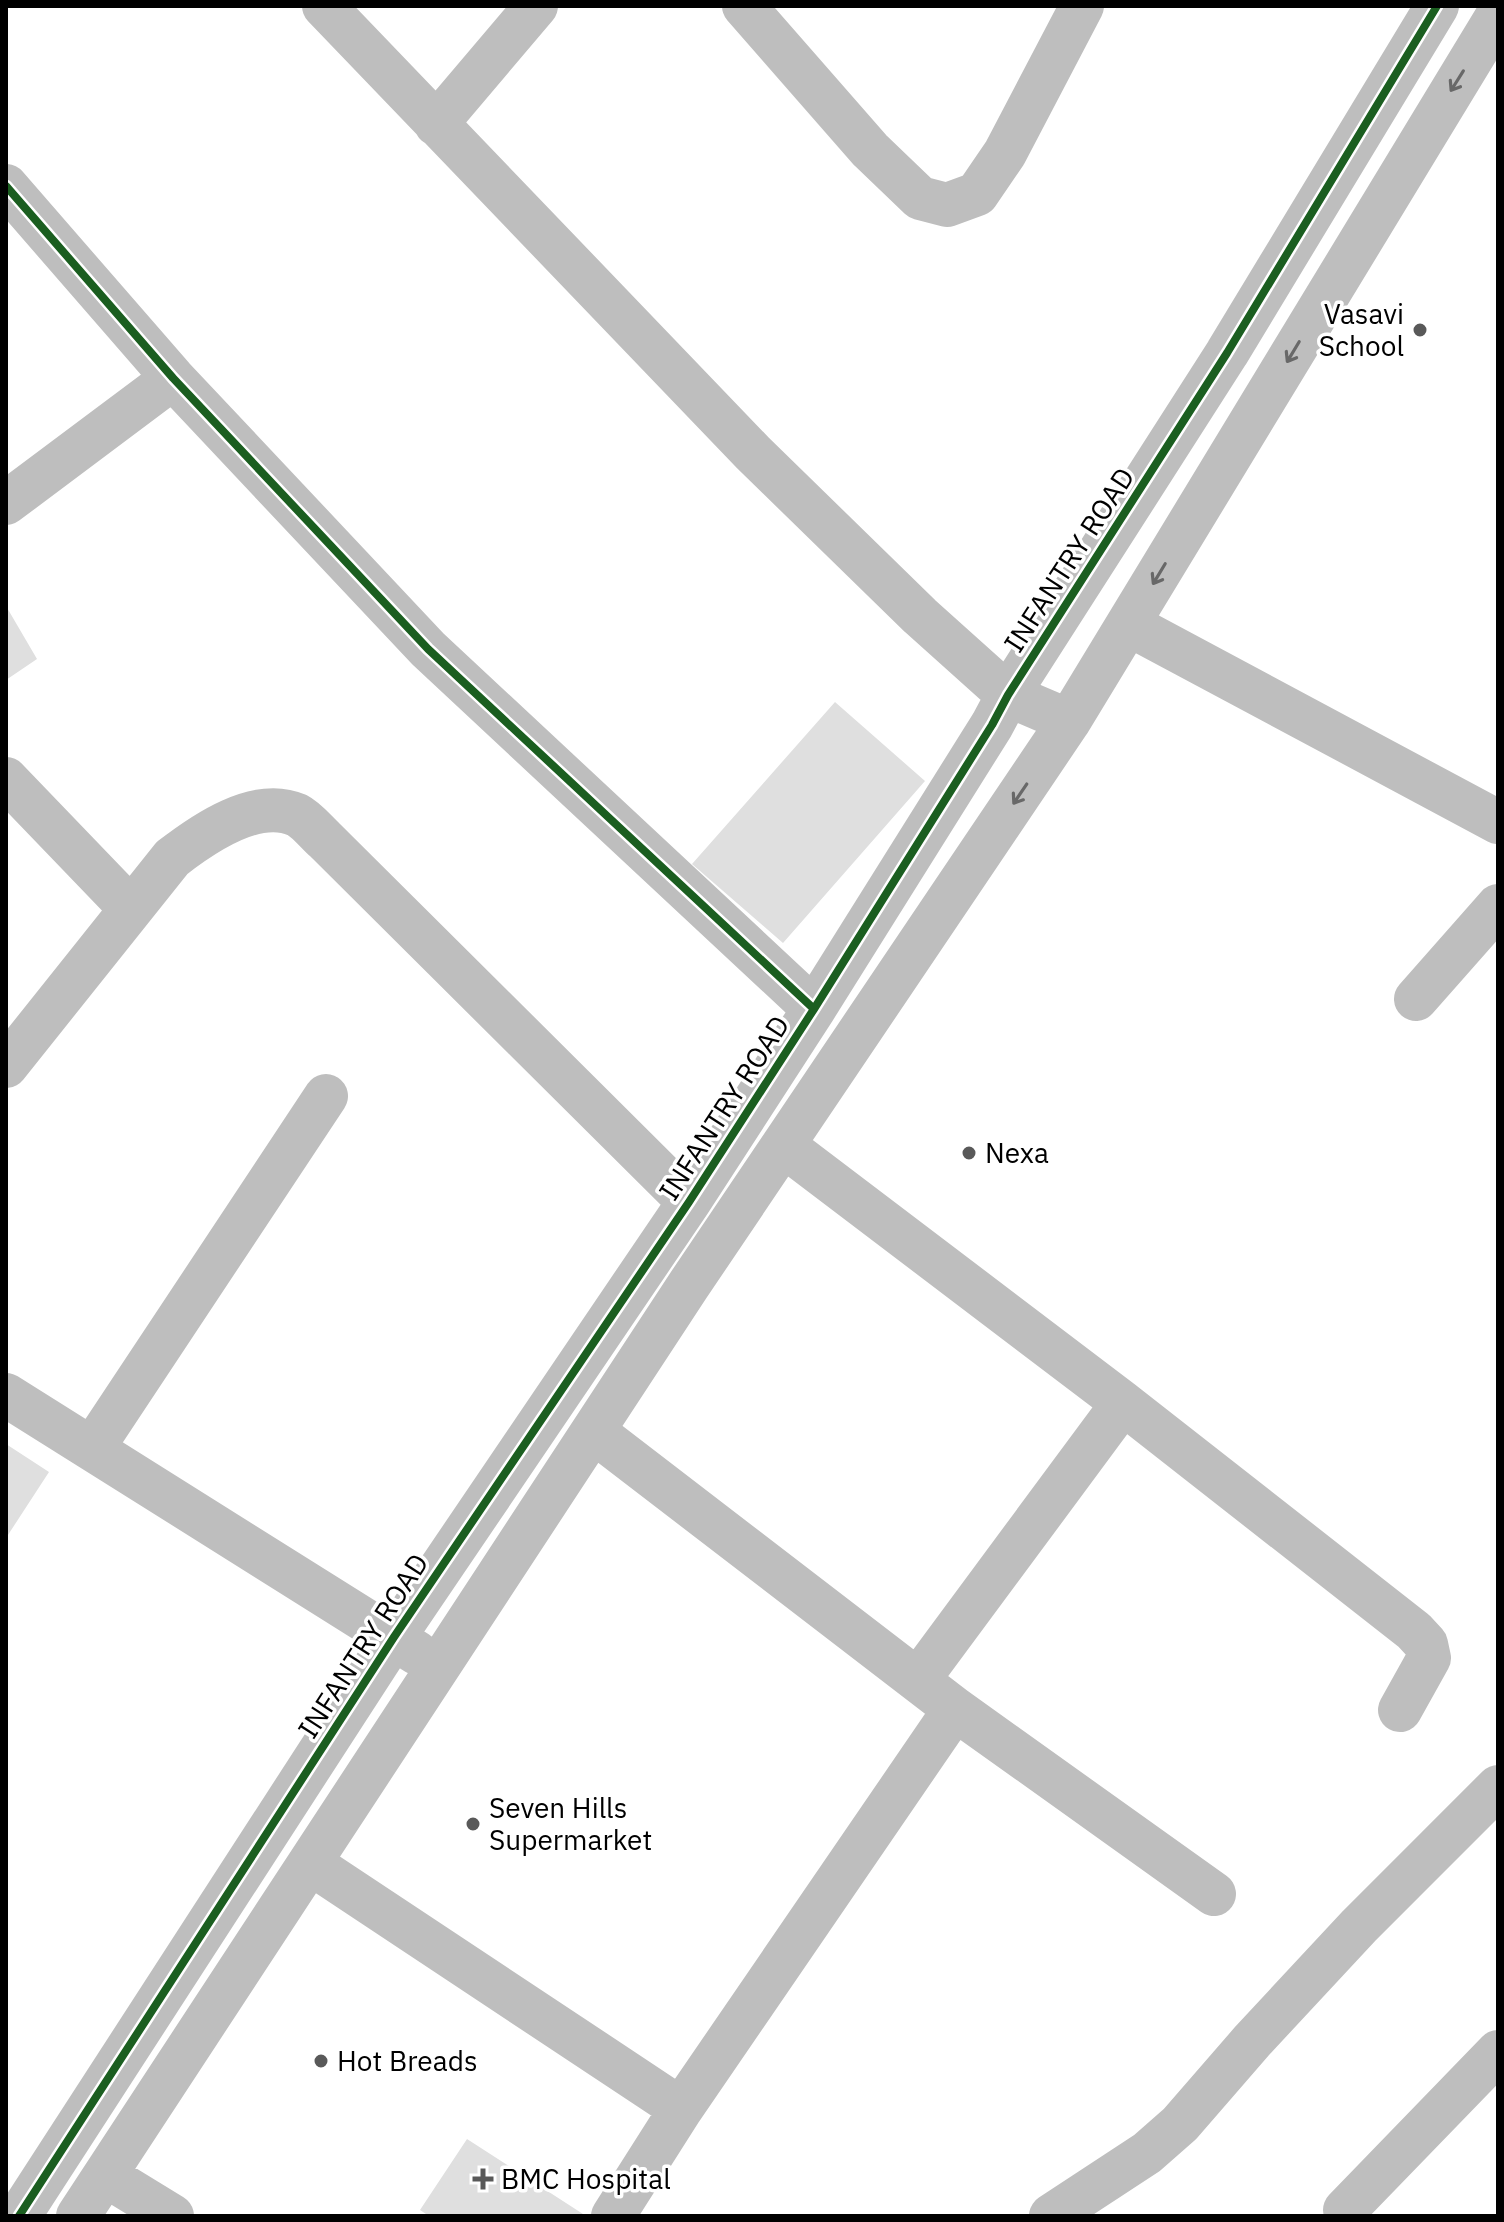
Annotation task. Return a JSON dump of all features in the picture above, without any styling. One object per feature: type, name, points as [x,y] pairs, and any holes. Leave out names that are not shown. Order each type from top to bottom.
[{"type":"street","points":[[324,6],[753,453],[920,616],[1008,695],[1069,721]]},
{"type":"street","points":[[436,124],[536,6]]},
{"type":"street","points":[[744,6],[870,150],[920,198],[947,205],[977,194],[1005,153],[1082,6]]},
{"type":"street","name":"INFANTRY ROAD","points":[[19,2216],[394,1637],[689,1202],[814,1009],[1008,695],[1227,353],[1437,6]]},
{"type":"street","points":[[78,2216],[593,1431],[1069,721],[1498,15]]},
{"type":"street","points":[[6,186],[173,378],[428,649],[814,1009]]},
{"type":"street","points":[[6,503],[173,378]]},
{"type":"street","points":[[1128,624],[1498,822]]},
{"type":"street","points":[[6,779],[131,909]]},
{"type":"street","points":[[9,1055],[172,858],[202,835],[234,819],[268,810],[297,815],[689,1202]]},
{"type":"street","points":[[1416,999],[1498,906]]},
{"type":"street","points":[[92,1449],[326,1096]]},
{"type":"street","points":[[783,1145],[1123,1403],[1414,1631],[1426,1644],[1429,1658],[1400,1710]]},
{"type":"street","points":[[6,1395],[394,1637],[438,1668]]},
{"type":"street","points":[[918,1680],[1123,1403]]},
{"type":"street","points":[[593,1431],[955,1709],[1214,1894]]},
{"type":"street","points":[[613,2216],[681,2109],[955,1709]]},
{"type":"street","points":[[1051,2216],[1147,2153],[1180,2124],[1359,1926],[1498,1787]]},
{"type":"street","points":[[310,1863],[681,2109]]},
{"type":"street","points":[[1345,2210],[1498,2052]]},
{"type":"street","points":[[105,2175],[172,2216]]},
{"type":"building","points":[[6,606],[37,659],[6,680]]},
{"type":"building","points":[[835,702],[925,781],[783,943],[692,864]]},
{"type":"building","points":[[6,1444],[49,1472],[6,1538]]},
{"type":"building","points":[[467,2139],[583,2214],[429,2216],[420,2210]]},
{"type":"cycle path","points":[[19,2216],[394,1637],[689,1202],[814,1009],[1008,695],[1227,353],[1437,6]]},
{"type":"cycle path","points":[[6,186],[173,378],[428,649],[814,1009]]},
{"type":"place","name":"Vasavi School","points":[[1420,330]]},
{"type":"place","name":"Nexa","points":[[969,1153]]},
{"type":"place","name":"Seven Hills Supermarket","points":[[473,1824]]},
{"type":"place","name":"Hot Breads","points":[[321,2061]]},
{"type":"place","name":"BMC Hospital","points":[[483,2179]]}]
